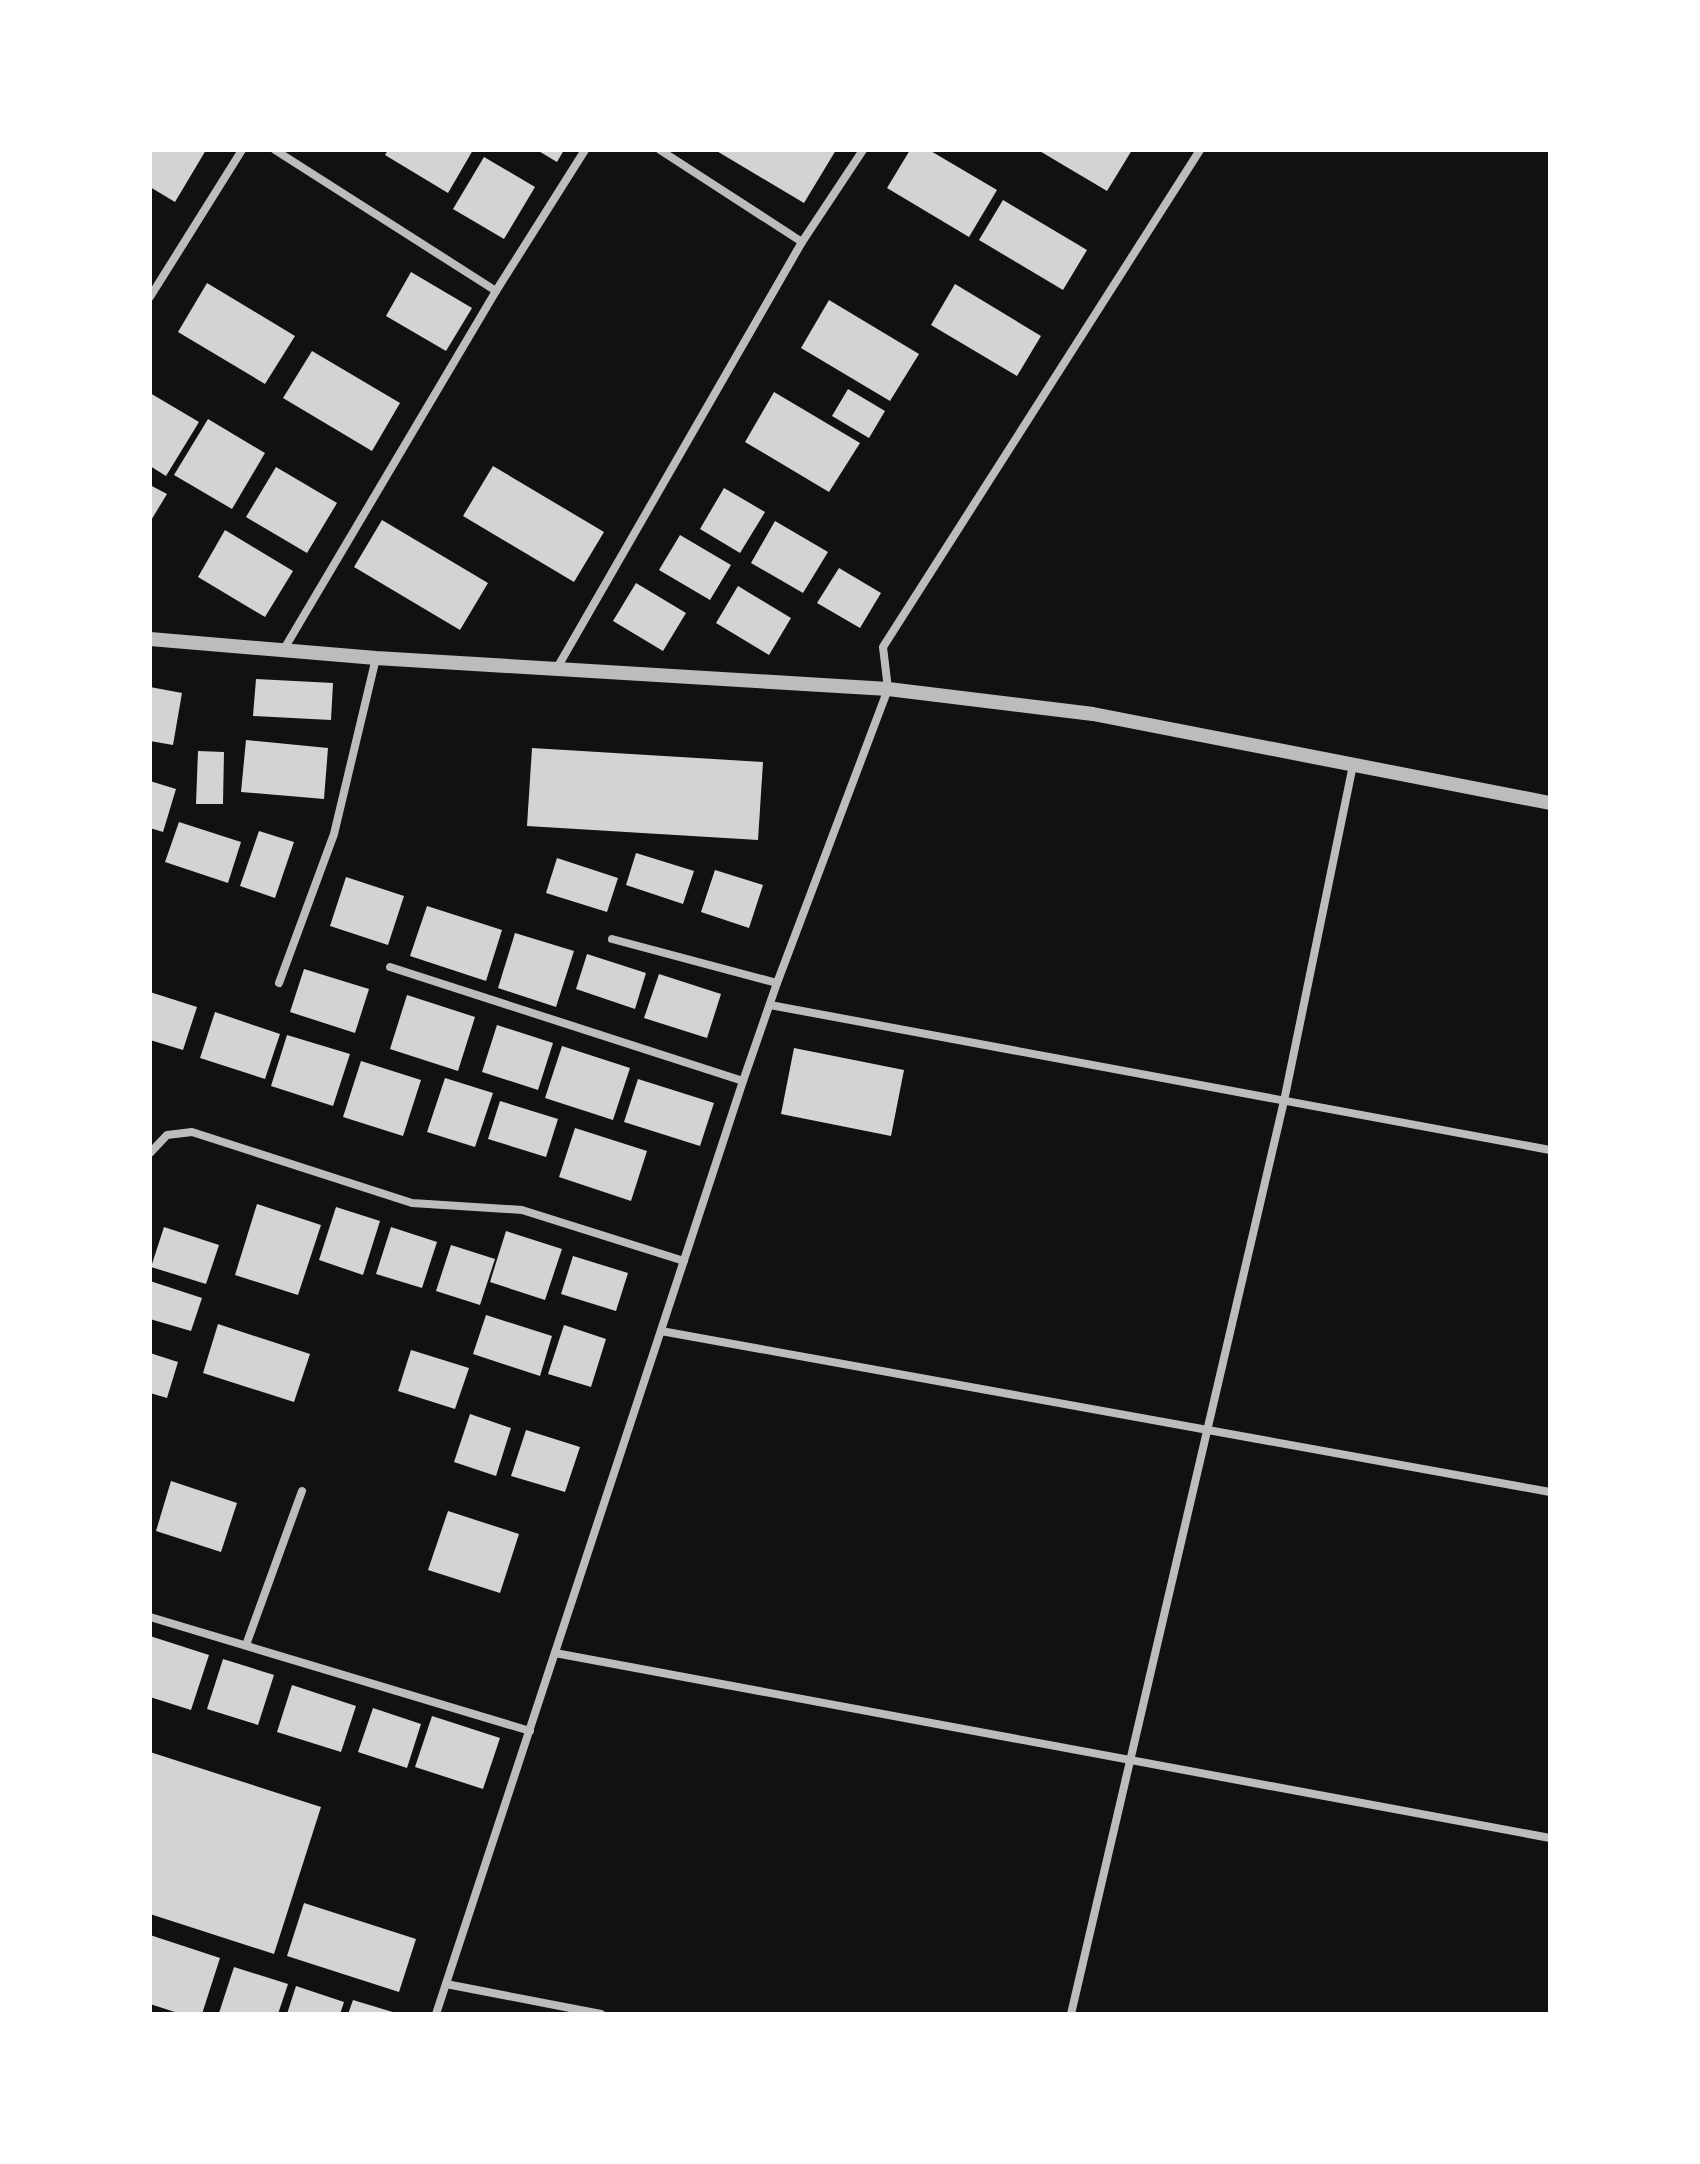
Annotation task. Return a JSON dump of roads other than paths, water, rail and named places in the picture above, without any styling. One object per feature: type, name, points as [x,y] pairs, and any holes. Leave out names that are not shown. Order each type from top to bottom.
[{"type":"street","points":[[150,297],[242,150]]},
{"type":"street","points":[[275,150],[496,291]]},
{"type":"street","points":[[284,649],[496,291],[585,150]]},
{"type":"street","points":[[660,150],[802,242]]},
{"type":"street","points":[[557,668],[802,242],[863,150]]},
{"type":"street","points":[[436,2014],[743,1081],[888,689],[883,647],[1200,150]]},
{"type":"street","points":[[150,639],[376,658],[888,689],[1093,714],[1550,803]]},
{"type":"street","points":[[279,983],[334,834],[376,658]]},
{"type":"street","points":[[1071,2014],[1284,1101],[1353,765]]},
{"type":"street","points":[[612,939],[777,983]]},
{"type":"street","points":[[390,967],[743,1081]]},
{"type":"street","points":[[770,1005],[1550,1150]]},
{"type":"street","points":[[150,1153],[167,1135],[192,1132],[412,1203],[522,1210],[684,1261]]},
{"type":"street","points":[[661,1331],[1550,1492]]},
{"type":"street","points":[[246,1645],[302,1491]]},
{"type":"street","points":[[150,1617],[530,1731]]},
{"type":"street","points":[[555,1653],[1550,1838]]},
{"type":"street","points":[[446,1984],[601,2014]]}]
